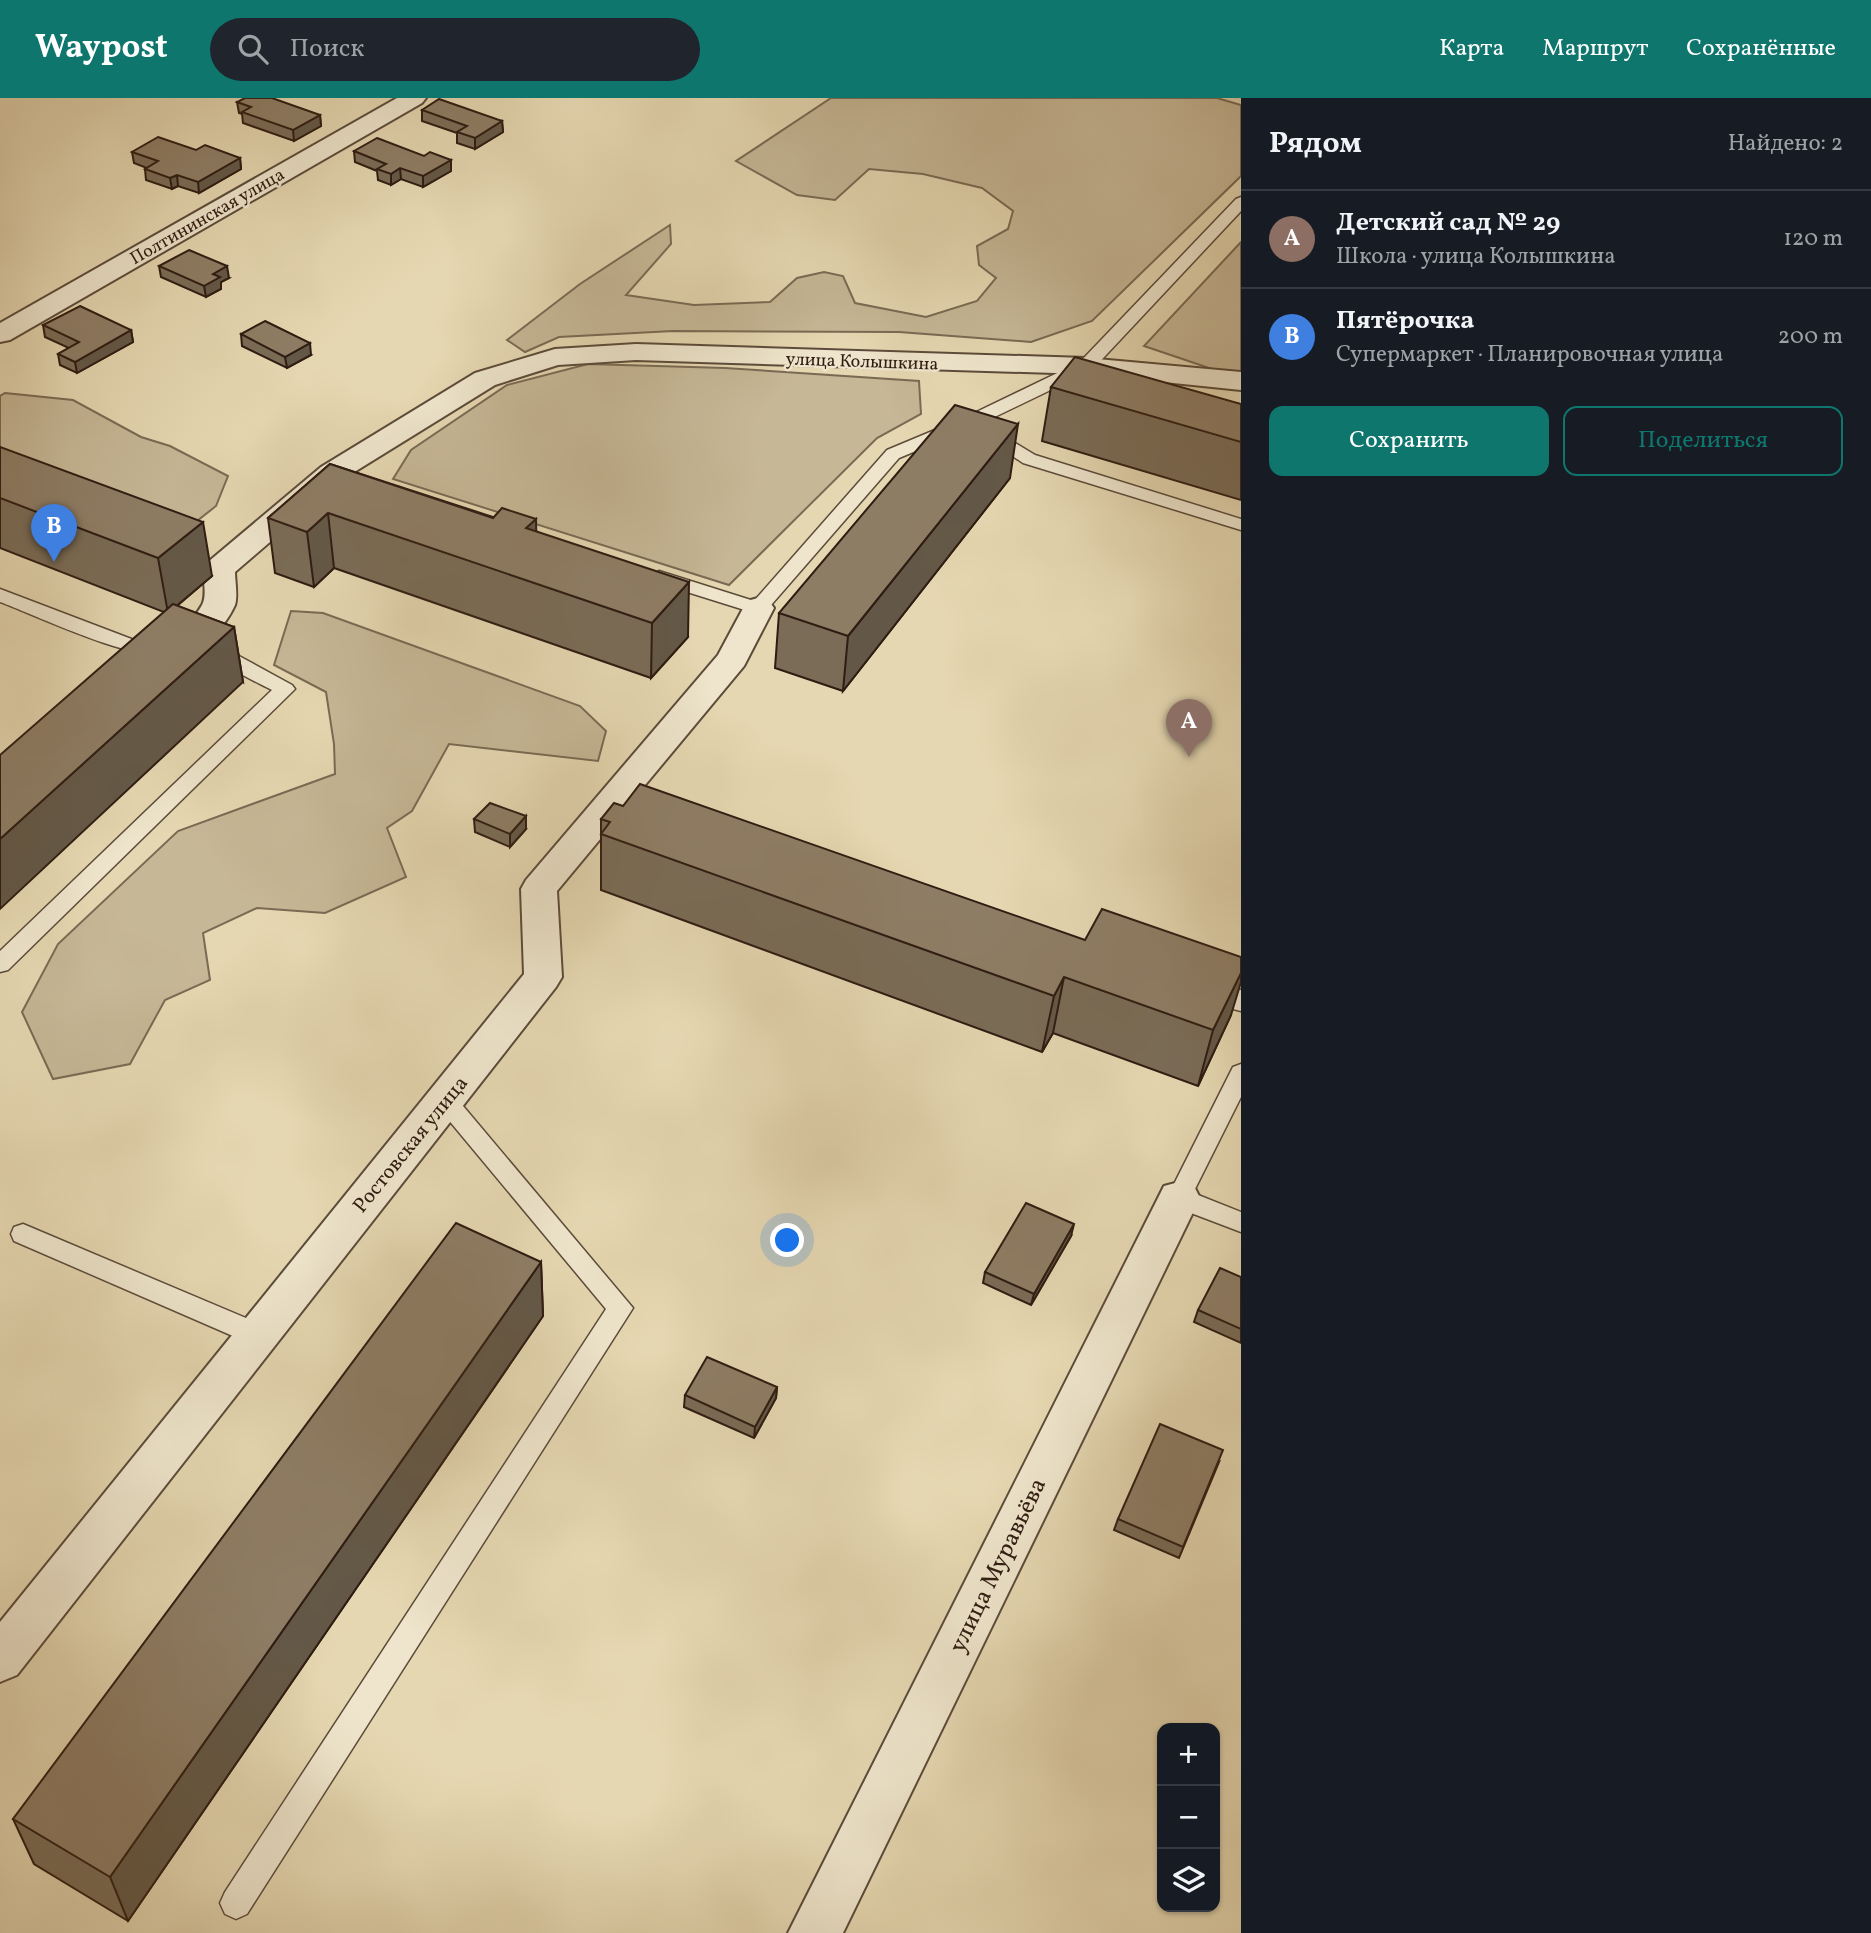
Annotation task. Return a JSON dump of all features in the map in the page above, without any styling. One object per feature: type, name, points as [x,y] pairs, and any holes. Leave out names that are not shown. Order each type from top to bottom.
[{"type":"street","name":"Полтининская улица","points":[[0,334],[414,98]]},
{"type":"street","name":"улица Колышкина","points":[[186,642],[220,603],[219,569],[485,379],[555,357],[636,352],[1086,366],[1241,381]]},
{"type":"street","name":"Ростовская улица","points":[[0,1659],[543,977],[539,889],[641,785],[732,659],[758,608]]},
{"type":"street","points":[[144,678],[186,642]]},
{"type":"street","name":"улица Муравьёва","points":[[815,1933],[1179,1198]]},
{"type":"lane","points":[[638,570],[758,608],[894,454],[972,421],[1086,366],[1241,202]]},
{"type":"lane","points":[[972,421],[1029,459],[1241,525]]},
{"type":"lane","points":[[0,595],[130,645],[186,642],[232,660],[285,689],[0,964]]},
{"type":"lane","points":[[1192,980],[1231,994],[1241,1003]]},
{"type":"lane","points":[[1241,1073],[1179,1198],[1241,1222]]},
{"type":"lane","points":[[236,1903],[620,1308],[445,1100]]},
{"type":"lane","points":[[23,1234],[258,1335]]},
{"type":"shaded area","points":[[831,98],[1217,98],[1241,105],[1241,176],[1092,321],[1031,342],[899,332],[673,331],[559,337],[525,352],[507,340],[580,284],[670,225],[671,244],[626,295],[694,305],[770,302],[797,278],[824,272],[843,276],[855,303],[926,317],[977,301],[996,278],[979,265],[977,246],[1008,229],[1013,211],[982,188],[923,174],[869,169],[835,200],[797,195],[736,161]]},
{"type":"shaded area","points":[[1241,242],[1241,373],[1215,370],[1144,346]]},
{"type":"shaded area","points":[[588,364],[725,368],[919,381],[921,414],[877,438],[729,585],[393,479],[411,450],[507,385]]},
{"type":"shaded area","points":[[5,393],[73,400],[141,437],[170,446],[228,476],[216,506],[183,532],[0,463],[0,396]]},
{"type":"shaded area","points":[[291,611],[323,613],[580,706],[606,731],[598,761],[449,744],[412,811],[387,828],[406,877],[325,913],[257,908],[203,933],[210,980],[165,1000],[130,1064],[53,1079],[22,1012],[58,944],[178,831],[335,774],[334,744],[326,692],[274,665]]},
{"type":"building","points":[[245,98],[272,98],[320,115],[293,130],[242,112],[251,107],[237,102]]},
{"type":"building","points":[[439,99],[502,121],[475,138],[457,132],[467,126],[422,110]]},
{"type":"building","points":[[158,137],[196,150],[205,145],[240,158],[198,182],[177,175],[170,178],[145,169],[158,161],[132,152]]},
{"type":"building","points":[[377,138],[424,156],[430,152],[451,160],[423,176],[400,168],[391,174],[377,169],[386,164],[354,151]]},
{"type":"building","points":[[189,250],[227,266],[213,274],[220,277],[204,286],[159,266]]},
{"type":"building","points":[[80,306],[131,330],[75,362],[58,354],[79,342],[43,325]]},
{"type":"building","points":[[265,321],[310,343],[285,357],[241,334]]},
{"type":"building","points":[[1075,357],[1241,404],[1241,442],[1051,387]]},
{"type":"building","points":[[955,405],[1018,424],[848,636],[779,613]]},
{"type":"building","points":[[0,447],[203,522],[158,558],[0,498]]},
{"type":"building","points":[[330,464],[493,518],[502,508],[536,519],[526,528],[689,582],[652,623],[328,513],[307,532],[268,518]]},
{"type":"building","points":[[173,604],[234,627],[0,839],[0,755]]},
{"type":"building","points":[[640,784],[1085,940],[1102,909],[1241,957],[1241,973],[1213,1030],[1064,977],[1054,996],[601,834],[610,822],[601,819],[614,803],[623,806]]},
{"type":"building","points":[[490,803],[526,816],[510,834],[474,819]]},
{"type":"building","points":[[1026,1203],[1074,1224],[1034,1294],[985,1272]]},
{"type":"building","points":[[456,1223],[541,1262],[110,1877],[13,1819]]},
{"type":"building","points":[[1220,1268],[1241,1277],[1241,1329],[1198,1310]]},
{"type":"building","points":[[707,1357],[777,1387],[755,1427],[685,1395]]},
{"type":"building","points":[[1160,1424],[1223,1450],[1183,1547],[1118,1519]]},
{"type":"place","name":"Пятёрочка","points":[[54,562]]},
{"type":"place","name":"Детский сад № 29","points":[[1189,757]]}]
